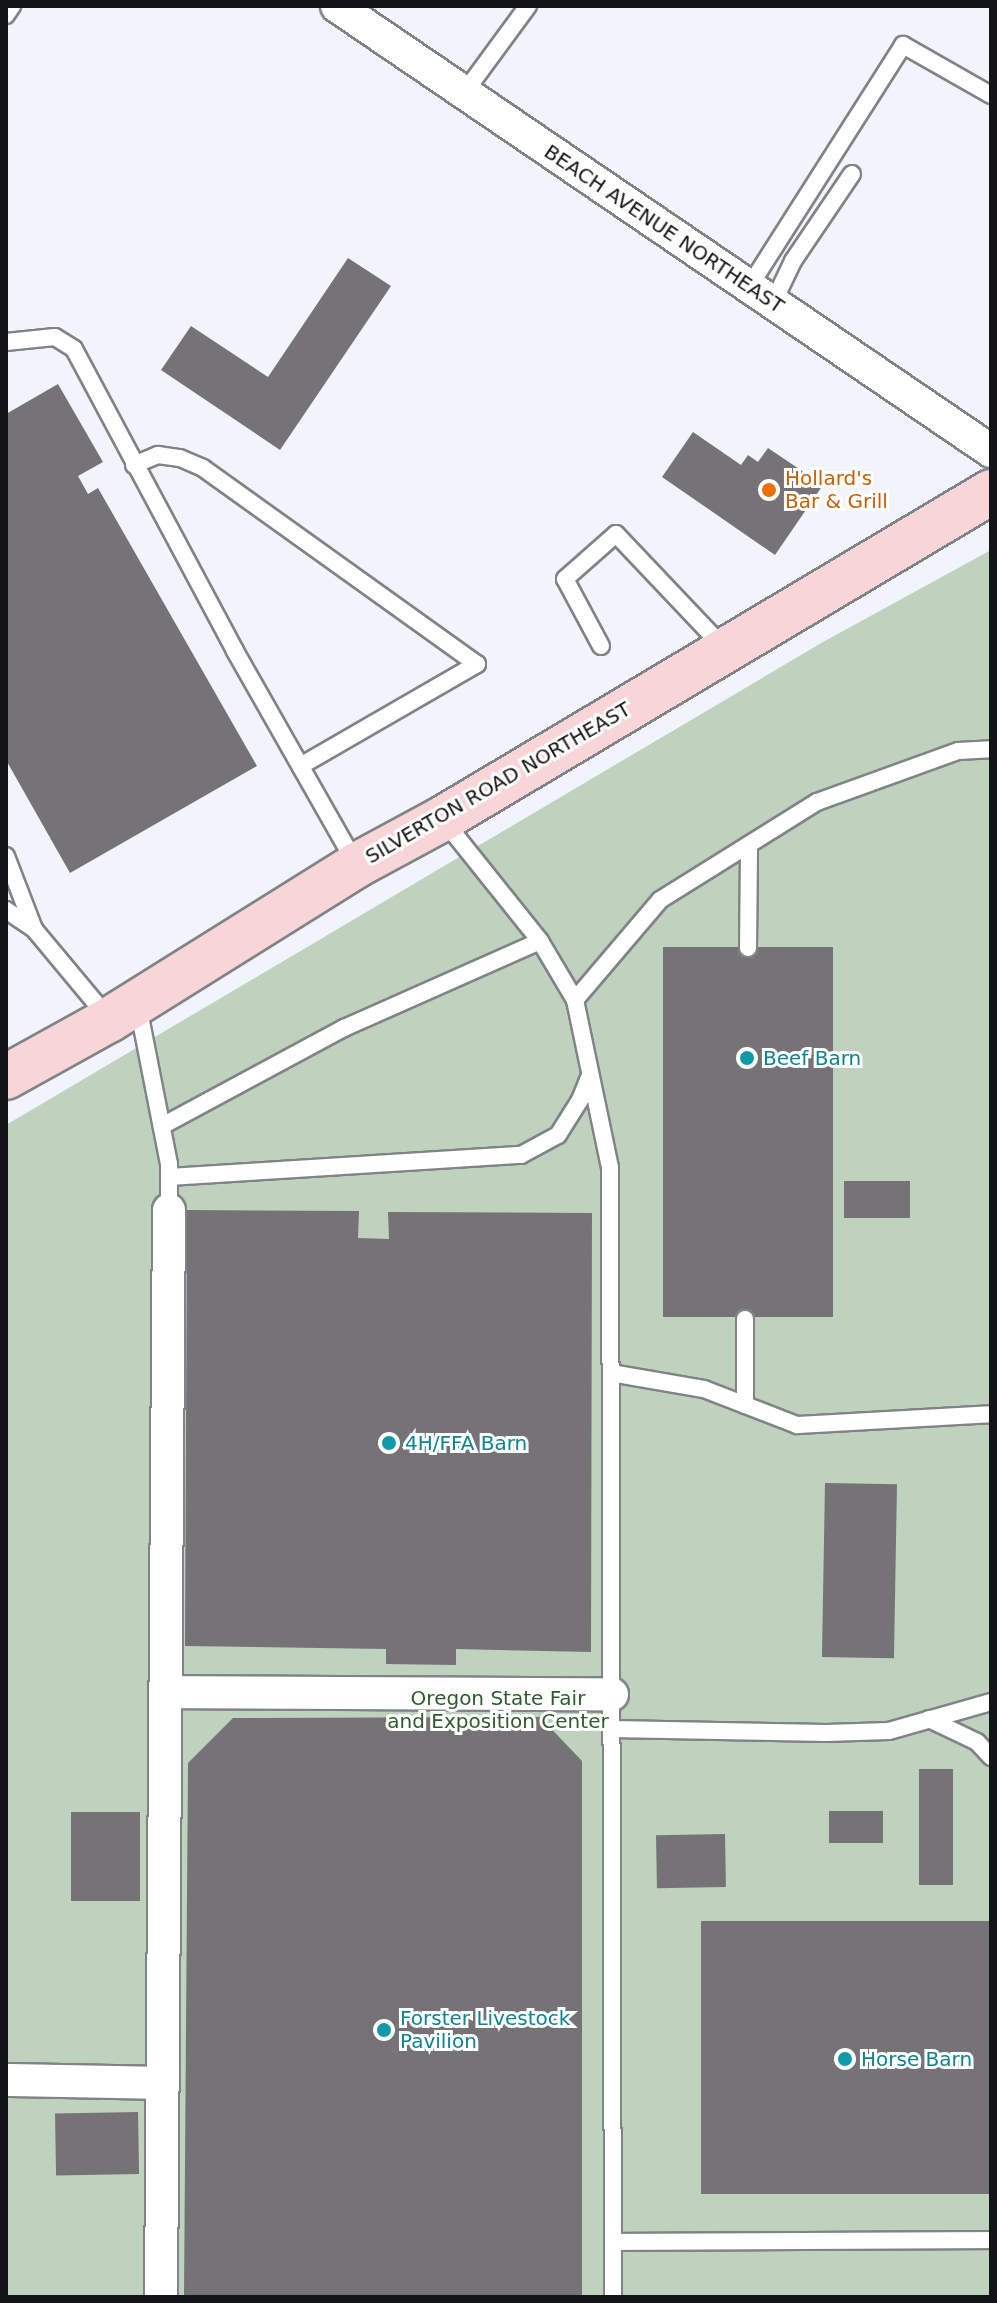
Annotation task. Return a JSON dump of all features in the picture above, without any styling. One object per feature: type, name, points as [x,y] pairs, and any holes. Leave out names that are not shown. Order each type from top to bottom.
[{"type":"main road","name":"SILVERTON ROAD NORTHEAST","points":[[6,1077],[123,1010],[357,865],[442,819],[991,492]]},
{"type":"street","name":"BEACH AVENUE NORTHEAST","points":[[356,11],[464,93],[991,451]]},
{"type":"street","points":[[161,2297],[169,1210]]},
{"type":"street","points":[[165,1692],[612,1694]]},
{"type":"street","points":[[6,2080],[163,2083]]},
{"type":"lane","points":[[6,15],[12,6]]},
{"type":"lane","points":[[464,93],[528,6]]},
{"type":"lane","points":[[761,295],[903,45],[991,95]]},
{"type":"lane","points":[[761,295],[793,261],[852,174]]},
{"type":"lane","points":[[6,342],[55,337],[74,349],[134,465],[357,865]]},
{"type":"lane","points":[[134,465],[158,455],[180,458],[203,468],[477,664],[300,766]]},
{"type":"lane","points":[[601,646],[565,579],[616,534],[725,649]]},
{"type":"lane","points":[[575,1000],[660,900],[817,802],[958,751],[991,749]]},
{"type":"lane","points":[[442,819],[540,941],[575,1000],[610,1168],[613,2297]]},
{"type":"lane","points":[[748,948],[749,845]]},
{"type":"lane","points":[[6,856],[34,929]]},
{"type":"lane","points":[[6,910],[34,929],[123,1010],[162,1126],[169,1177],[169,1210]]},
{"type":"lane","points":[[162,1126],[344,1028],[540,941]]},
{"type":"lane","points":[[169,1177],[521,1155],[558,1135],[580,1100],[590,1075]]},
{"type":"lane","points":[[745,1319],[745,1405]]},
{"type":"lane","points":[[611,1373],[704,1389],[797,1425],[991,1414]]},
{"type":"lane","points":[[974,1707],[991,1685]]},
{"type":"lane","points":[[612,1729],[826,1733],[889,1731],[991,1702]]},
{"type":"lane","points":[[929,1719],[977,1742],[991,1757]]},
{"type":"lane","points":[[613,2242],[991,2240]]},
{"type":"green space","name":"Oregon State Fair and Exposition Center","points":[[991,550],[991,2297],[6,2297],[6,1125],[823,642]]},
{"type":"building","points":[[348,258],[391,286],[280,450],[161,370],[191,326],[268,377]]},
{"type":"building","points":[[58,384],[103,462],[78,476],[88,494],[98,488],[257,766],[70,873],[6,760],[6,414]]},
{"type":"building","points":[[693,432],[741,465],[748,455],[758,462],[768,448],[823,485],[775,555],[662,477]]},
{"type":"building","name":"Beef Barn","points":[[663,947],[833,947],[833,1317],[663,1317]]},
{"type":"building","points":[[844,1181],[910,1181],[910,1218],[844,1218]]},
{"type":"building","name":"4H/FFA Barn","points":[[187,1210],[359,1211],[358,1238],[389,1239],[388,1212],[592,1213],[591,1652],[456,1649],[456,1665],[386,1664],[386,1649],[185,1646]]},
{"type":"building","points":[[825,1483],[897,1484],[894,1658],[822,1657]]},
{"type":"building","name":"Forster Livestock Pavilion","points":[[540,1717],[582,1761],[582,2297],[184,2297],[188,1763],[233,1718]]},
{"type":"building","points":[[919,1769],[953,1769],[953,1885],[919,1885]]},
{"type":"building","points":[[829,1811],[883,1811],[883,1843],[829,1843]]},
{"type":"building","points":[[71,1812],[140,1812],[140,1901],[71,1901]]},
{"type":"building","points":[[725,1834],[726,1887],[657,1888],[656,1835]]},
{"type":"building","name":"Horse Barn","points":[[701,1921],[991,1921],[991,2194],[701,2194]]},
{"type":"building","points":[[138,2112],[139,2174],[56,2175],[55,2113]]},
{"type":"place","name":"Hollard's Bar & Grill","points":[[769,490]]},
{"type":"place","name":"Beef Barn","points":[[747,1058]]},
{"type":"place","name":"4H/FFA Barn","points":[[389,1443]]},
{"type":"place","name":"Forster Livestock Pavilion","points":[[384,2030]]},
{"type":"place","name":"Horse Barn","points":[[845,2059]]}]
